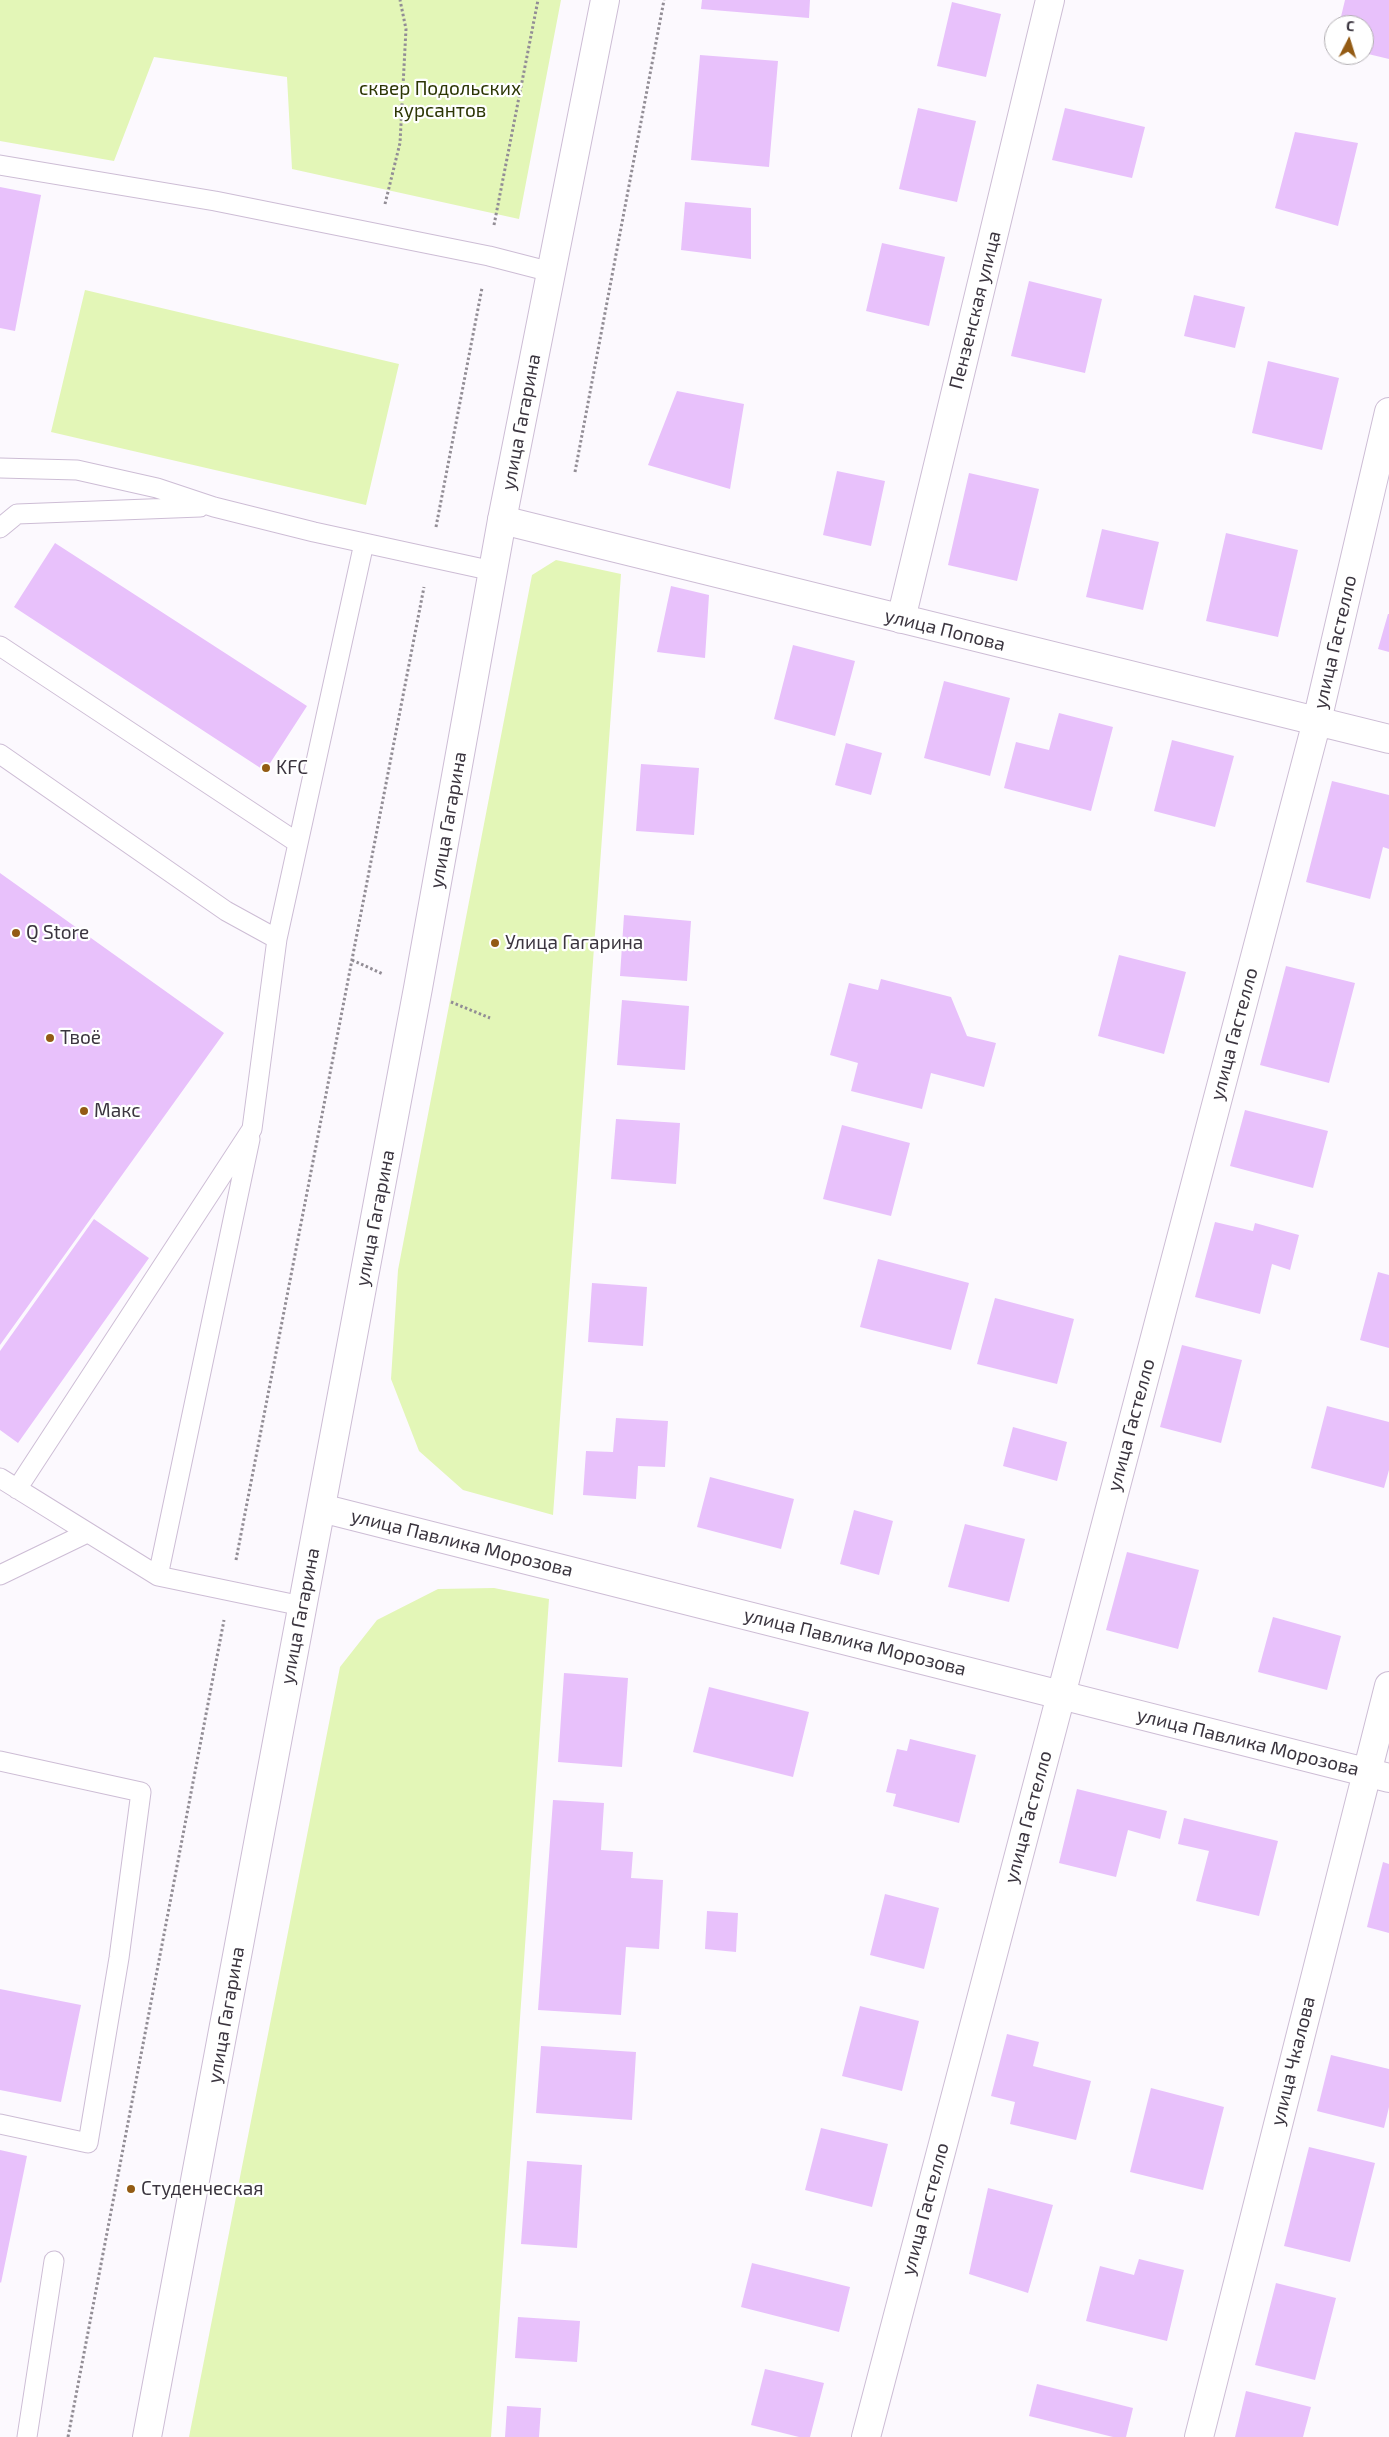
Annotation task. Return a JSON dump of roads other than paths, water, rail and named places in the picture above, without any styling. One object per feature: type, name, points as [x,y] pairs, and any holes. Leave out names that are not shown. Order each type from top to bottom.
[{"type":"street","name":"улица Гагарина","points":[[147,2437],[418,988],[502,520],[605,0]]},
{"type":"street","name":"Пензенская улица","points":[[901,619],[1050,0]]},
{"type":"street","name":"улица Гастелло","points":[[866,2437],[1317,721],[1389,412]]},
{"type":"street","name":"улица Попова","points":[[502,520],[1389,739]]},
{"type":"street","name":"улица Павлика Морозова","points":[[321,1508],[1378,1775]]},
{"type":"street","name":"улица Чкалова","points":[[1199,2437],[1378,1775],[1389,1686]]},
{"type":"lane","points":[[0,165],[215,201],[489,256],[551,272]]},
{"type":"lane","points":[[0,468],[77,470],[157,488],[214,507],[364,543],[493,571]]},
{"type":"lane","points":[[0,528],[17,514],[214,507]]},
{"type":"lane","points":[[158,1576],[252,1129],[277,939],[364,543]]},
{"type":"lane","points":[[0,646],[298,843]]},
{"type":"lane","points":[[0,754],[226,911],[277,939]]},
{"type":"lane","points":[[17,1489],[252,1129]]},
{"type":"lane","points":[[0,1478],[158,1576],[302,1606]]},
{"type":"lane","points":[[0,1574],[87,1533]]},
{"type":"lane","points":[[0,1761],[141,1792],[119,1958],[88,2143],[0,2124]]},
{"type":"lane","points":[[27,2437],[54,2261]]},
{"type":"place","name":"KFC","points":[[266,768]]},
{"type":"place","name":"Q Store","points":[[16,933]]},
{"type":"place","name":"Улица Гагарина","points":[[495,943]]},
{"type":"place","name":"Твоё","points":[[50,1038]]},
{"type":"place","name":"Макс","points":[[84,1111]]},
{"type":"place","name":"Студенческая","points":[[131,2189]]},
{"type":"park label","name":"сквер Подольских курсантов","points":[[440,100]]}]
